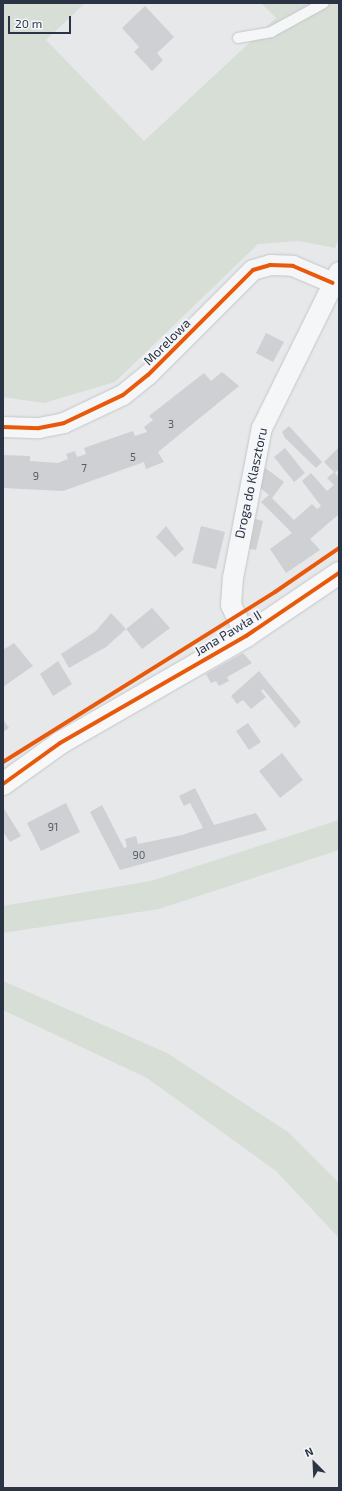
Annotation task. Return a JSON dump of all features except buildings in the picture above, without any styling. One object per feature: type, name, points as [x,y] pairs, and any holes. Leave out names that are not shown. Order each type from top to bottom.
[{"type":"street","name":"Morelowa","points":[[3,427],[39,428],[64,423],[123,395],[148,375],[253,270],[270,265],[293,266],[336,277]]},
{"type":"street","name":"Droga do Klasztoru","points":[[246,636],[231,605],[233,578],[262,428],[336,277]]},
{"type":"street","name":"Jana Pawła II","points":[[3,784],[60,743],[246,636],[339,573]]},
{"type":"lane","points":[[238,38],[271,32],[324,3]]},
{"type":"shaded area","points":[[3,3],[85,3],[46,40],[144,141],[276,18],[261,3],[339,3],[339,238],[335,248],[299,241],[258,244],[115,382],[44,403],[3,397]]},
{"type":"shaded area","points":[[339,820],[339,850],[159,909],[3,933],[3,906],[151,881]]},
{"type":"shaded area","points":[[3,981],[167,1053],[288,1132],[339,1183],[339,1238],[276,1171],[147,1078],[3,1010]]},
{"type":"cycle path","points":[[3,427],[39,428],[64,423],[123,395],[148,375],[253,270],[270,265],[293,266],[333,283]]},
{"type":"cycle path","points":[[3,762],[275,592],[339,548]]},
{"type":"cycle path","points":[[3,784],[60,743],[246,636],[339,573]]}]
